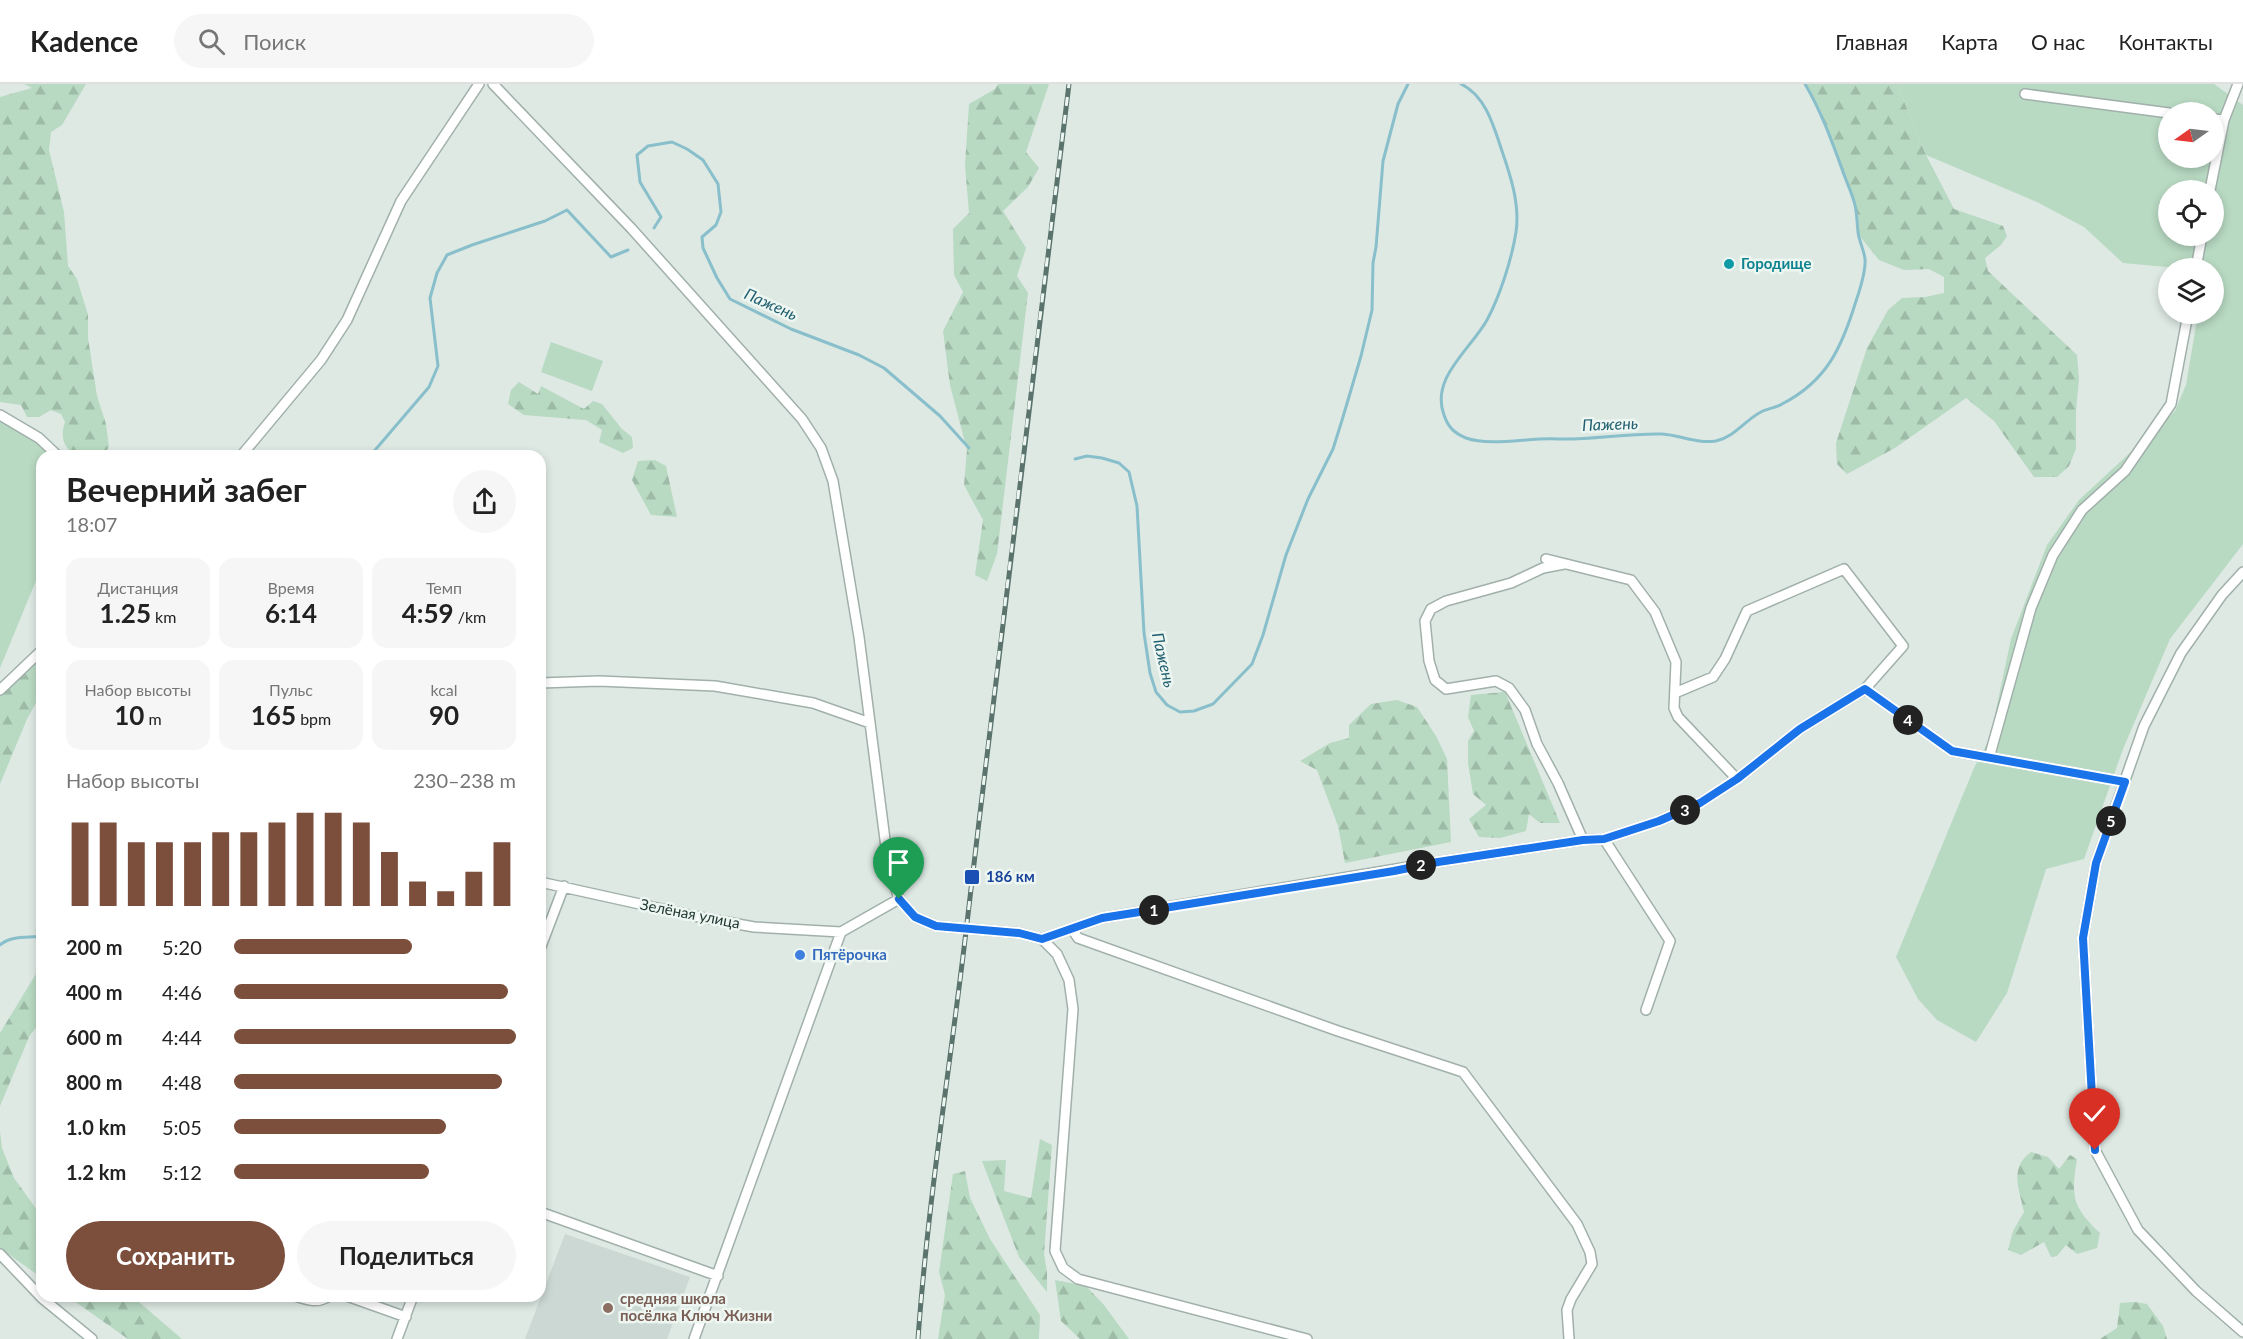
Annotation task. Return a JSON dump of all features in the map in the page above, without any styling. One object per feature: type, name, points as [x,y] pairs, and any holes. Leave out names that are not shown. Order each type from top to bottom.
[{"type":"street","points":[[246,450],[321,360],[347,320],[401,201],[478,84]]},
{"type":"street","points":[[493,84],[631,228],[802,419],[821,448],[833,481],[842,527],[888,863],[899,899],[915,917],[936,926],[1019,933],[1042,939],[1057,954],[1070,980],[1073,1009],[1055,1251],[1063,1268],[1078,1279],[1307,1339]]},
{"type":"street","points":[[2224,110],[2238,84]]},
{"type":"street","points":[[2025,94],[2158,112]]},
{"type":"street","points":[[1989,758],[2031,608],[2053,555],[2082,510],[2125,471],[2171,404],[2186,324]]},
{"type":"street","points":[[0,415],[39,438],[52,450]]},
{"type":"street","points":[[1546,559],[1631,580],[1655,612],[1676,662],[1674,708],[1678,717],[1737,779]]},
{"type":"street","points":[[1564,564],[1543,568],[1511,583],[1446,602],[1431,609],[1425,621],[1425,637],[1435,680],[1446,689],[1496,681],[1509,688],[1525,710],[1536,744],[1558,783],[1583,840]]},
{"type":"street","points":[[1042,939],[1102,918],[1438,862],[1583,840],[1604,839],[1659,821],[1700,803],[1737,779],[1800,729],[1865,689],[1903,646],[1844,569],[1748,611],[1734,636],[1725,659],[1713,676],[1676,693]]},
{"type":"street","points":[[2243,572],[2222,594],[2181,653],[2144,726],[2096,863],[2083,938],[2095,1150],[2138,1230],[2196,1291],[2243,1332]]},
{"type":"street","points":[[0,690],[36,656]]},
{"type":"street","points":[[546,683],[599,681],[715,686],[813,703],[870,723]]},
{"type":"street","points":[[1865,689],[1952,751],[2125,782]]},
{"type":"street","points":[[1604,839],[1670,941],[1646,1010]]},
{"type":"street","name":"Зелёная улица","points":[[546,883],[753,927],[841,932]]},
{"type":"street","points":[[546,933],[564,886]]},
{"type":"street","points":[[694,1339],[841,932],[899,899]]},
{"type":"street","points":[[1072,929],[1078,938],[1338,1031],[1463,1072],[1576,1224],[1590,1252],[1592,1264],[1567,1310],[1569,1339]]},
{"type":"street","points":[[546,1214],[718,1276]]},
{"type":"street","points":[[0,1254],[36,1292]]},
{"type":"street","points":[[47,1302],[92,1339]]},
{"type":"street","points":[[364,1302],[406,1317]]},
{"type":"street","points":[[398,1339],[411,1302]]},
{"type":"shaded area","name":"средняя школа посёлка Ключ Жизни","points":[[565,1234],[690,1277],[667,1339],[525,1339],[539,1302],[546,1302],[546,1284]]},
{"type":"green space","points":[[24,84],[86,84],[62,125],[51,132],[49,150],[64,212],[68,266],[77,279],[88,315],[88,338],[97,396],[106,424],[109,447],[107,450],[69,450],[64,441],[65,422],[61,414],[51,410],[39,417],[27,417],[21,405],[0,402],[0,97],[32,88]]},
{"type":"green space","points":[[998,84],[1049,84],[1026,152],[1039,168],[1028,187],[1003,211],[1026,248],[1017,276],[1028,293],[997,554],[987,581],[975,575],[983,520],[964,485],[967,450],[950,385],[943,331],[963,292],[954,275],[953,229],[969,213],[965,165],[969,104],[995,89]]},
{"type":"green space","points":[[1805,84],[1897,84],[1926,155],[1954,209],[2003,226],[2007,236],[2001,245],[1985,258],[1988,271],[2077,355],[2079,379],[2076,449],[2069,466],[2057,477],[2034,477],[1994,421],[1966,398],[1895,448],[1847,474],[1837,464],[1836,443],[1867,348],[1888,310],[1902,298],[1944,293],[1944,277],[1929,269],[1904,270],[1879,260],[1858,234],[1855,205],[1820,110]]},
{"type":"green space","points":[[1897,84],[2214,84],[2243,105],[2243,544],[2170,639],[2123,749],[2084,859],[2046,869],[2007,993],[1976,1042],[1937,1020],[1918,999],[1896,957],[1974,768],[1990,738],[2011,639],[2047,545],[2079,500],[2175,411],[2186,385],[2196,324],[2224,324],[2224,258],[2158,258],[2158,266],[2123,263],[2084,227],[2037,202],[1926,155]]},
{"type":"green space","points":[[551,342],[603,361],[592,391],[541,372]]},
{"type":"green space","points":[[519,382],[538,394],[541,386],[584,409],[593,401],[602,404],[622,429],[632,437],[633,448],[623,453],[599,442],[602,430],[586,420],[524,415],[508,404],[511,390]]},
{"type":"green space","points":[[0,415],[50,450],[36,450],[36,581],[0,668]]},
{"type":"green space","points":[[655,460],[666,466],[677,517],[651,515],[632,480],[638,461]]},
{"type":"green space","points":[[36,657],[36,703],[0,784],[0,690]]},
{"type":"green space","points":[[1505,692],[1560,823],[1540,823],[1529,814],[1526,831],[1500,838],[1479,837],[1469,819],[1486,805],[1473,794],[1468,763],[1468,741],[1474,731],[1468,717],[1471,695]]},
{"type":"green space","points":[[1397,700],[1417,707],[1436,736],[1447,759],[1451,842],[1345,863],[1338,826],[1317,770],[1300,761],[1330,743],[1349,738],[1349,725],[1371,704]]},
{"type":"green space","points":[[36,974],[36,1028],[30,1035],[0,1106],[0,1033]]},
{"type":"green space","points":[[0,1131],[2,1148],[14,1178],[36,1209],[36,1274],[0,1248]]},
{"type":"green space","points":[[1040,1139],[1052,1145],[1044,1254],[1047,1292],[1019,1257],[982,1161],[1006,1160],[1004,1191],[1031,1198]]},
{"type":"green space","points":[[2031,1152],[2048,1157],[2059,1169],[2070,1155],[2077,1159],[2074,1192],[2079,1208],[2100,1233],[2097,1248],[2077,1254],[2066,1245],[2057,1256],[2051,1257],[2044,1242],[2021,1255],[2008,1250],[2013,1231],[2024,1212],[2018,1187],[2018,1172],[2024,1158]]},
{"type":"green space","points":[[965,1171],[970,1198],[990,1239],[1040,1315],[1039,1339],[938,1339],[945,1295],[939,1272],[953,1174]]},
{"type":"green space","points":[[1055,1280],[1086,1286],[1104,1305],[1129,1339],[1080,1339],[1061,1321]]},
{"type":"green space","points":[[76,1302],[139,1302],[182,1339],[128,1339]]},
{"type":"green space","points":[[2120,1303],[2147,1304],[2163,1326],[2167,1339],[2100,1339],[2117,1328]]},
{"type":"waterway","name":"Пажень","points":[[1075,459],[1087,456],[1102,458],[1119,463],[1129,472],[1137,506],[1144,633],[1150,673],[1156,692],[1167,705],[1180,712],[1194,711],[1213,704],[1252,664],[1263,635],[1286,555],[1308,499],[1333,449],[1361,356],[1372,310],[1373,263],[1383,161],[1398,104],[1408,84]]},
{"type":"waterway","name":"Пажень","points":[[1461,84],[1477,96],[1492,122],[1511,181],[1517,212],[1512,253],[1496,300],[1480,331],[1447,376],[1441,401],[1447,423],[1452,429],[1466,438],[1487,442],[1649,434],[1716,441],[1729,436],[1761,412],[1780,405],[1811,385],[1831,361],[1845,333],[1865,269],[1865,259],[1852,196],[1825,125],[1805,84]]},
{"type":"waterway","name":"Пажень","points":[[654,228],[661,217],[640,182],[637,155],[648,146],[672,142],[703,160],[718,184],[721,212],[716,225],[702,237],[703,248],[730,299],[791,329],[859,355],[884,368],[940,416],[969,448]]},
{"type":"waterway","name":"Пажень","points":[[375,450],[429,387],[438,366],[430,298],[437,273],[447,255],[545,221],[567,210],[611,257],[628,250]]},
{"type":"waterway","name":"Пажень","points":[[0,945],[14,938],[36,936]]},
{"type":"railway","points":[[918,1339],[934,1182],[1069,84]]},
{"type":"place","name":"Городище","points":[[1729,264]]},
{"type":"place","name":"186 км","points":[[972,877]]},
{"type":"place","name":"Пятёрочка","points":[[800,955]]},
{"type":"place","name":"средняя школа посёлка Ключ Жизни","points":[[608,1308]]},
{"type":"route","points":[[899,899],[915,917],[936,926],[1019,933],[1042,939],[1102,918],[1438,862],[1583,840],[1604,839],[1659,821],[1700,803],[1737,779],[1800,729],[1865,689],[1952,751],[2125,782],[2096,863],[2083,938],[2095,1150]]}]
